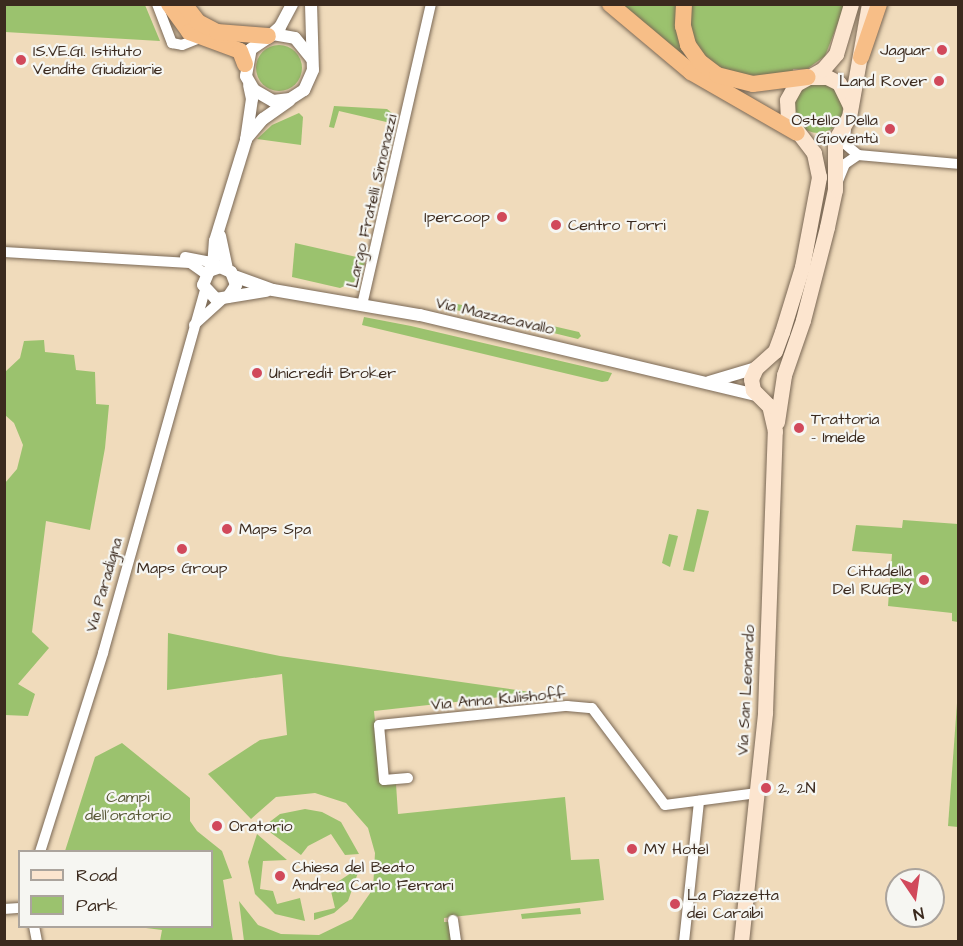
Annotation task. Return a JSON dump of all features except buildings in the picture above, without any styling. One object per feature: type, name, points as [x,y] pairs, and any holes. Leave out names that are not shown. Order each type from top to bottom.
[{"type":"highway","points":[[184,4],[203,32],[233,36],[268,36]]},
{"type":"highway","points":[[610,4],[691,72],[798,133]]},
{"type":"highway","points":[[684,4],[683,26],[688,45],[700,62],[717,75],[753,84],[808,77]]},
{"type":"highway","points":[[861,57],[879,4]]},
{"type":"highway","points":[[170,15],[240,51],[246,73]]},
{"type":"main road","points":[[756,368],[773,353],[782,332],[802,267],[817,189],[817,158],[788,119],[787,100],[796,84],[823,69],[838,50],[851,4]]},
{"type":"main road","name":"Via San Leonardo","points":[[774,440],[784,375],[806,311],[835,190],[835,143],[846,122],[861,57],[869,4]]},
{"type":"main road","name":"Via San Leonardo","points":[[808,77],[827,77],[839,83],[849,99],[846,122]]},
{"type":"main road","points":[[798,133],[819,140],[846,122]]},
{"type":"main road","points":[[756,368],[773,366],[784,375]]},
{"type":"main road","name":"Via San Leonardo","points":[[741,942],[757,793],[768,652],[774,440],[773,416],[751,385],[756,368]]},
{"type":"main road","points":[[760,396],[774,398],[782,391]]},
{"type":"street","points":[[157,4],[170,15]]},
{"type":"street","points":[[292,4],[280,27],[251,49],[246,73],[268,99],[295,97]]},
{"type":"street","name":"Via Paradigna","points":[[246,140],[263,119],[295,97],[310,81],[311,4]]},
{"type":"street","name":"Largo Fratelli Simonazzi","points":[[362,305],[410,104],[431,4]]},
{"type":"street","points":[[268,36],[295,38],[312,59]]},
{"type":"street","name":"Via Paradigna","points":[[196,258],[209,250],[214,241],[246,140],[252,99],[246,73]]},
{"type":"street","points":[[846,122],[845,144],[858,155],[958,164]]},
{"type":"street","points":[[835,190],[845,164],[858,155]]},
{"type":"street","name":"Via Paradigna","points":[[220,226],[220,250],[236,285],[225,298]]},
{"type":"street","name":"Via Paradigna","points":[[41,850],[97,672],[205,290],[214,241]]},
{"type":"street","points":[[4,252],[196,258],[209,271]]},
{"type":"street","points":[[136,257],[190,263],[209,271],[231,273]]},
{"type":"street","name":"Via Mazzacavallo","points":[[231,273],[273,290],[362,305],[708,382],[760,396]]},
{"type":"street","points":[[194,325],[225,298],[205,290]]},
{"type":"street","name":"Via Mazzacavallo","points":[[225,298],[273,290]]},
{"type":"street","name":"Via Mazzacavallo","points":[[708,382],[756,368]]},
{"type":"street","name":"Via Anna Kulishoff","points":[[408,778],[384,780],[380,725],[567,706],[592,708],[665,805],[757,793]]},
{"type":"street","points":[[684,942],[699,801]]},
{"type":"street","points":[[453,920],[456,942]]},
{"type":"green space","points":[[4,5],[145,5],[160,41],[5,32]]},
{"type":"green space","points":[[618,5],[679,5],[700,69]]},
{"type":"green space","points":[[690,5],[845,5],[825,56],[807,69],[793,69],[793,73],[772,79],[720,71],[697,49],[689,24]]},
{"type":"green space","points":[[279,45],[295,52],[302,68],[295,84],[279,91],[263,84],[256,68],[263,52]]},
{"type":"green space","points":[[813,83],[823,83],[836,90],[843,103],[843,113],[836,126],[823,133],[813,133],[804,129],[797,122],[793,113],[793,103],[797,94],[804,87]]},
{"type":"green space","points":[[334,106],[387,109],[397,117],[368,243],[395,124],[339,111],[334,128],[329,127]]},
{"type":"green space","points":[[299,113],[303,117],[301,145],[257,139],[272,125]]},
{"type":"green space","points":[[295,243],[361,258],[365,262],[363,272],[354,282],[340,288],[292,277]]},
{"type":"green space","points":[[453,303],[501,314],[499,320],[451,309]]},
{"type":"green space","points":[[364,317],[612,373],[608,381],[602,382],[362,325]]},
{"type":"green space","points":[[531,321],[579,332],[581,336],[578,339],[529,327]]},
{"type":"green space","points":[[44,340],[45,352],[74,355],[76,370],[95,372],[96,404],[109,405],[105,448],[90,530],[46,521],[32,632],[49,648],[18,684],[35,694],[28,716],[5,715],[5,483],[17,469],[23,445],[14,423],[5,415],[5,372],[20,358],[24,341]]},
{"type":"green space","points":[[697,509],[709,511],[694,572],[683,570]]},
{"type":"green space","name":"Cittadella Del RUGBY","points":[[903,520],[958,524],[958,622],[952,621],[952,613],[888,606],[892,554],[852,551],[856,525],[902,528]]},
{"type":"green space","points":[[669,534],[678,536],[670,567],[662,563]]},
{"type":"green space","points":[[168,633],[280,656],[537,693],[374,711],[381,783],[396,784],[398,814],[565,797],[571,860],[599,859],[604,900],[444,918],[444,922],[451,922],[453,941],[244,941],[239,901],[258,925],[281,934],[319,935],[352,919],[373,889],[375,853],[368,828],[346,803],[315,793],[276,797],[251,819],[208,774],[260,740],[287,735],[282,674],[167,690]]},
{"type":"green space","points":[[958,690],[958,827],[948,826]]},
{"type":"green space","name":"Campi dell'oratorio","points":[[122,743],[190,798],[190,821],[197,831],[222,851],[232,878],[223,880],[233,941],[160,941],[162,930],[146,928],[213,928],[213,850],[65,850],[95,757]]},
{"type":"green space","points":[[305,809],[322,812],[341,822],[359,854],[345,855],[331,834],[308,846],[301,855],[263,827],[280,814]]},
{"type":"green space","points":[[257,834],[287,860],[263,861],[260,889],[273,891],[277,904],[300,898],[305,921],[275,914],[255,894],[248,862]]},
{"type":"green space","points":[[360,867],[348,901],[334,913],[314,920],[314,913],[335,908],[330,887]]},
{"type":"green space","points":[[580,908],[581,914],[522,919],[521,914]]},
{"type":"place","name":"Jaguar","points":[[942,50]]},
{"type":"place","name":"IS.VE.GI. Istituto Vendite Giudiziarie","points":[[21,60]]},
{"type":"place","name":"Land Rover","points":[[939,81]]},
{"type":"place","name":"Ostello Della Gioventù","points":[[890,129]]},
{"type":"place","name":"Ipercoop","points":[[502,217]]},
{"type":"place","name":"Centro Torri","points":[[556,225]]},
{"type":"place","name":"Unicredit Broker","points":[[257,373]]},
{"type":"place","name":"Trattoria - Imelde","points":[[799,428]]},
{"type":"place","name":"Maps Spa","points":[[227,529]]},
{"type":"place","name":"Maps Group","points":[[182,549]]},
{"type":"place","name":"Cittadella Del RUGBY","points":[[924,580]]},
{"type":"place","name":"2, 2N","points":[[766,788]]},
{"type":"place","name":"Oratorio","points":[[217,826]]},
{"type":"place","name":"MY Hotel","points":[[632,849]]},
{"type":"place","name":"Chiesa del Beato Andrea Carlo Ferrari","points":[[280,876]]},
{"type":"place","name":"La Piazzetta dei Caraibi","points":[[675,904]]}]
